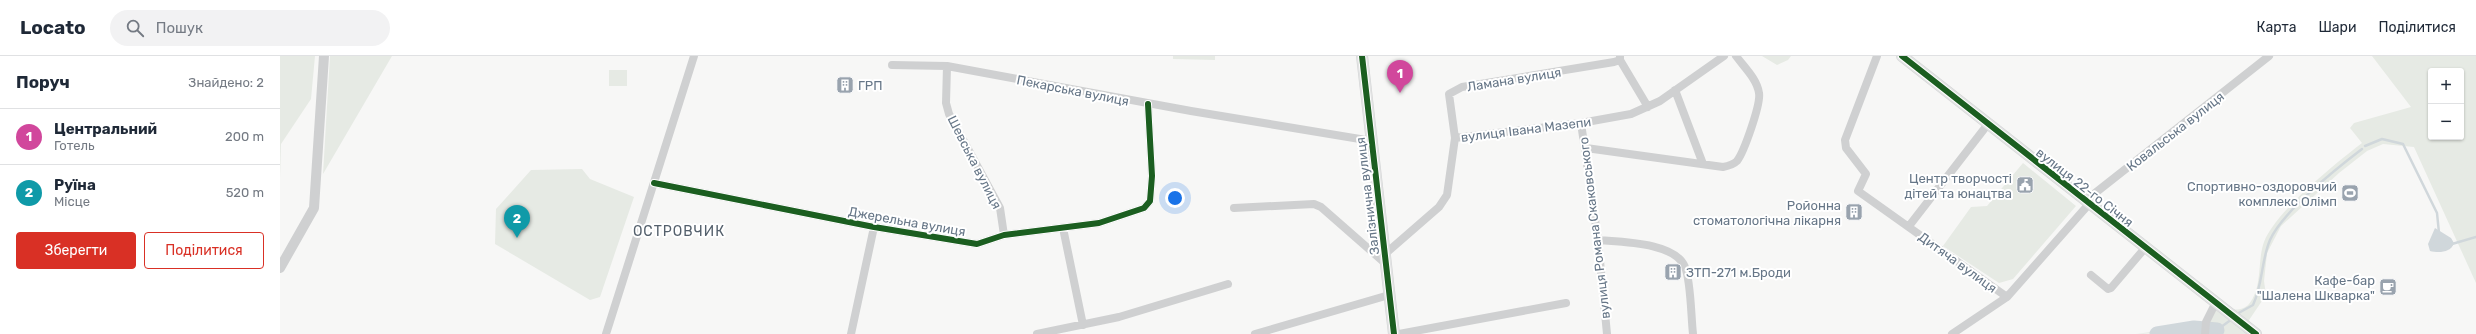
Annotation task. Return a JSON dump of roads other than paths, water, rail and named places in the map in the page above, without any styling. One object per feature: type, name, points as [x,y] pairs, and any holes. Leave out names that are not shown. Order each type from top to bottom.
[{"type":"main road","name":"Залізнична вулиця","points":[[1362,56],[1394,334]]},
{"type":"main road","name":"вулиця 22-го Січня","points":[[1902,56],[2215,304],[2256,334]]},
{"type":"street","points":[[280,268],[314,208],[324,56]]},
{"type":"street","points":[[606,334],[694,56]]},
{"type":"street","name":"вулиця Івана Мазепи","points":[[1385,259],[1439,207],[1447,195],[1455,138],[1615,118],[1648,107],[1724,56]]},
{"type":"street","points":[[1586,148],[1723,167],[1731,165],[1737,160],[1743,149],[1760,99],[1756,84],[1736,56]]},
{"type":"street","name":"Дитяча вулиця","points":[[1877,56],[1845,140],[1846,148],[1866,174],[1858,191],[2007,297]]},
{"type":"street","points":[[1620,58],[1648,107]]},
{"type":"street","name":"Ламана вулиця","points":[[1455,138],[1449,94],[1462,87],[1620,58]]},
{"type":"street","name":"Ковальська вулиця","points":[[1952,334],[2007,297],[2087,203],[2265,58]]},
{"type":"street","name":"Пекарська вулиця","points":[[892,65],[947,66],[1148,104],[1372,141]]},
{"type":"street","name":"Шевська вулиця","points":[[947,66],[946,103],[949,114],[1000,208],[1004,235]]},
{"type":"street","points":[[1675,90],[1703,164]]},
{"type":"street","name":"Джерельна вулиця","points":[[654,183],[874,227],[977,244],[1004,235],[1099,223],[1134,213],[1144,208],[1150,201],[1152,176],[1148,104]]},
{"type":"street","name":"вулиця Романа Скаковського","points":[[1581,123],[1586,148],[1598,240],[1607,334]]},
{"type":"street","name":"Дитяча вулиця","points":[[1909,226],[1988,124]]},
{"type":"street","points":[[1234,208],[1314,204],[1321,207],[1385,259]]},
{"type":"street","name":"Джерельна вулиця","points":[[852,334],[874,227]]},
{"type":"street","points":[[1063,228],[1083,325]]},
{"type":"street","points":[[1598,240],[1648,245],[1676,254],[1686,268],[1693,334]]},
{"type":"street","points":[[2091,275],[2108,289],[2111,288],[2144,248]]},
{"type":"street","points":[[1037,334],[1119,317],[1228,284]]},
{"type":"street","points":[[1255,334],[1389,294]]},
{"type":"street","points":[[1398,334],[1566,303]]},
{"type":"street","points":[[2205,333],[2206,322],[2215,304]]},
{"type":"waterway","points":[[2365,146],[2382,139],[2403,144],[2437,213],[2439,233]]},
{"type":"waterway","points":[[2235,315],[2253,305],[2259,289],[2267,248],[2276,229],[2311,191],[2362,149]]},
{"type":"waterway","points":[[2452,244],[2476,237]]},
{"type":"waterway","points":[[2218,334],[2217,330],[2232,319]]},
{"type":"waterway","points":[[2157,334],[2194,328],[2217,330]]},
{"type":"place","name":"ГРП","points":[[845,85]]},
{"type":"place","name":"Центральний","points":[[1400,93]]},
{"type":"place","name":"Центр творчості дітей та юнацтва","points":[[2025,185]]},
{"type":"place","name":"Спортивно-оздоровчий комплекс Олімп","points":[[2350,193]]},
{"type":"place","name":"Ройонна стоматологічна лікарня","points":[[1854,212]]},
{"type":"place","name":"Руїна","points":[[517,238]]},
{"type":"place","name":"ЗТП-271 м.Броди","points":[[1673,272]]},
{"type":"place","name":"Кафе-бар \"Шалена Шкварка\"","points":[[2388,287]]},
{"type":"district","name":"ОСТРОВЧИК","points":[[679,231]]}]
